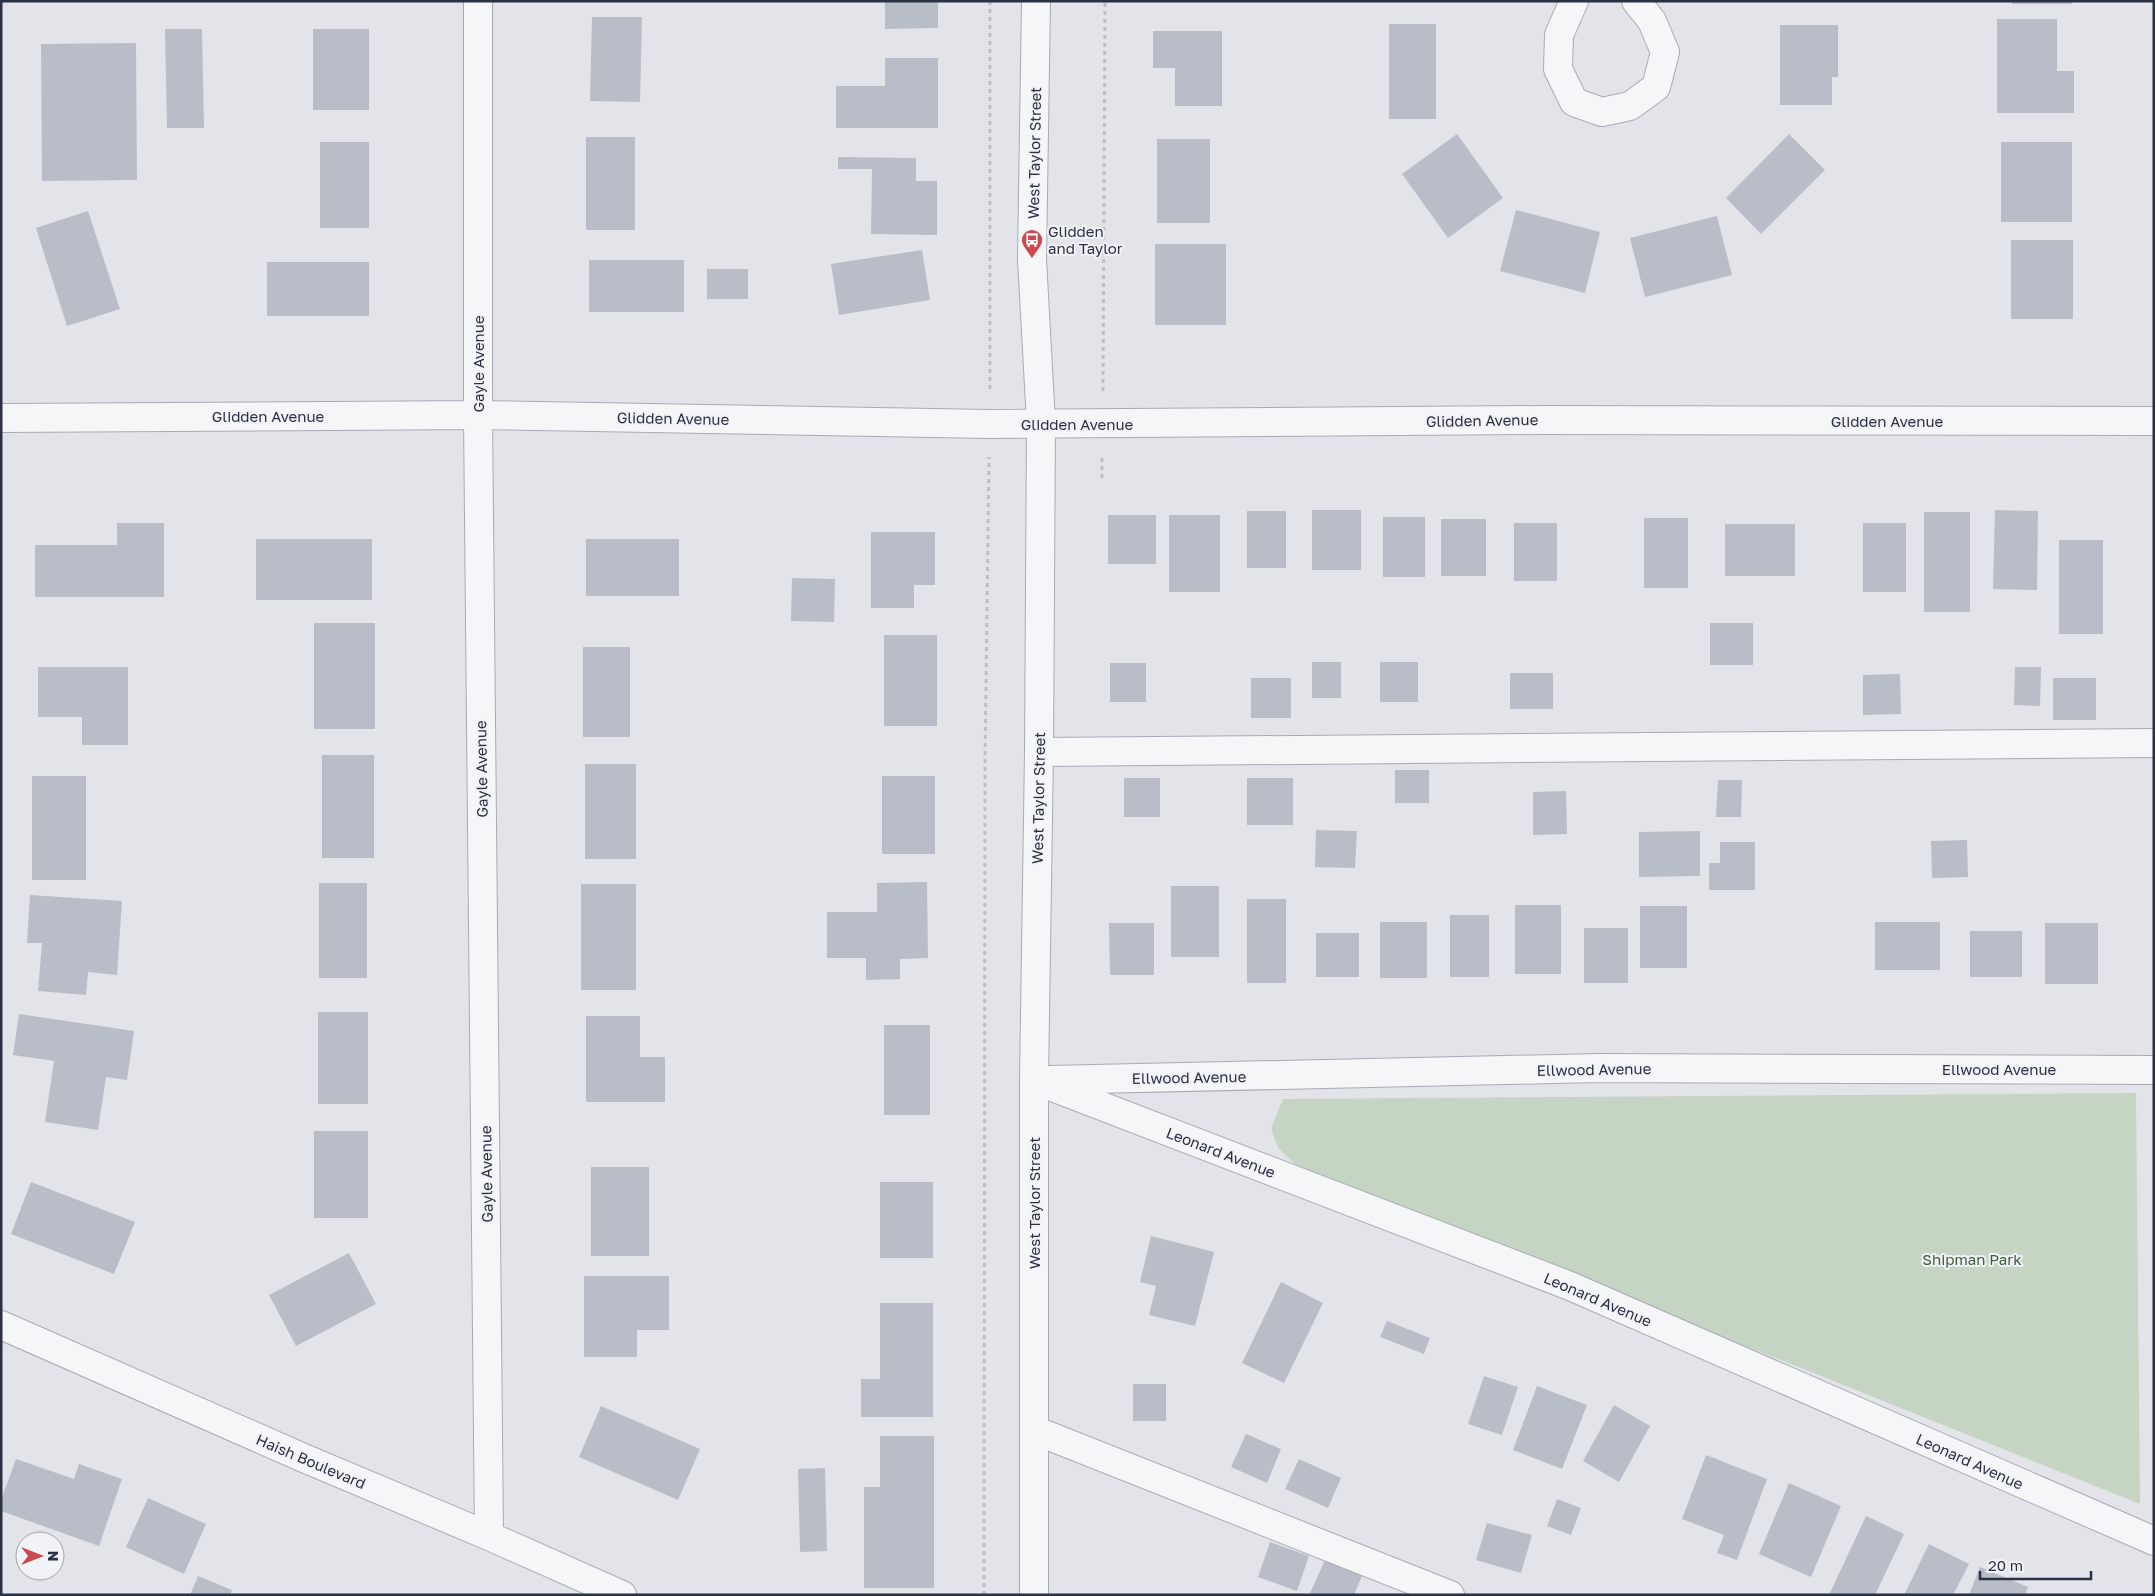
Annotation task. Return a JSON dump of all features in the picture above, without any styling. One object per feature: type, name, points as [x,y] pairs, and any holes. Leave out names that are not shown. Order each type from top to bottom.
[{"type":"street","name":"Gayle Avenue","points":[[478,1],[478,415],[489,1536]]},
{"type":"street","name":"West Taylor Street","points":[[1034,1595],[1034,1080],[1039,752],[1041,423],[1032,259],[1036,1]]},
{"type":"street","points":[[1574,1],[1559,35],[1558,69],[1574,102],[1602,112],[1630,106],[1656,88],[1665,52],[1652,21],[1636,1]]},
{"type":"street","name":"Glidden Avenue","points":[[1,418],[478,415],[990,424],[1542,420],[2154,422]]},
{"type":"street","points":[[1039,752],[2154,743]]},
{"type":"street","name":"Ellwood Avenue","points":[[1034,1080],[1598,1068],[2154,1070]]},
{"type":"street","name":"Leonard Avenue","points":[[1034,1080],[1570,1286],[2154,1541]]},
{"type":"street","name":"Haish Boulevard","points":[[1,1325],[306,1460],[489,1536],[622,1595]]},
{"type":"street","points":[[1034,1430],[1450,1595]]},
{"type":"path","points":[[984,1595],[985,782],[990,424],[990,1]]},
{"type":"path","points":[[1102,478],[1105,1]]},
{"type":"green space","name":"Shipman Park","points":[[2136,1093],[2140,1504],[1297,1166],[1278,1148],[1271,1128],[1283,1099]]},
{"type":"building","points":[[885,1],[938,1],[938,28],[885,29]]},
{"type":"building","points":[[2012,1],[2072,1],[2072,4],[2012,4]]},
{"type":"building","points":[[592,17],[642,17],[640,102],[590,101]]},
{"type":"building","points":[[1997,19],[2057,19],[2057,71],[2074,71],[2074,113],[1997,113]]},
{"type":"building","points":[[1389,24],[1436,24],[1436,119],[1389,119]]},
{"type":"building","points":[[1780,25],[1838,25],[1838,77],[1832,77],[1832,105],[1780,105]]},
{"type":"building","points":[[165,29],[202,29],[204,128],[167,128]]},
{"type":"building","points":[[313,29],[369,29],[369,110],[313,110]]},
{"type":"building","points":[[1153,31],[1222,31],[1222,106],[1175,106],[1175,68],[1153,68]]},
{"type":"building","points":[[136,43],[137,180],[42,181],[41,44]]},
{"type":"building","points":[[885,58],[938,58],[938,128],[836,128],[836,86],[885,86]]},
{"type":"building","points":[[1457,134],[1503,198],[1448,238],[1402,174]]},
{"type":"building","points":[[1789,134],[1825,170],[1761,234],[1726,198]]},
{"type":"building","points":[[586,137],[635,137],[635,230],[586,230]]},
{"type":"building","points":[[1157,139],[1210,139],[1210,223],[1157,223]]},
{"type":"building","points":[[320,142],[369,142],[369,228],[320,228]]},
{"type":"building","points":[[2001,142],[2072,142],[2072,222],[2001,222]]},
{"type":"building","points":[[838,157],[916,158],[916,181],[937,181],[937,235],[871,234],[872,169],[838,169]]},
{"type":"building","points":[[1516,210],[1600,232],[1585,293],[1500,271]]},
{"type":"building","points":[[88,211],[120,309],[67,326],[36,228]]},
{"type":"building","points":[[1717,216],[1732,275],[1645,297],[1630,238]]},
{"type":"building","points":[[2011,240],[2073,240],[2073,319],[2011,319]]},
{"type":"building","points":[[1155,244],[1226,244],[1226,325],[1155,325]]},
{"type":"building","points":[[922,250],[930,300],[839,315],[831,264]]},
{"type":"building","points":[[589,260],[684,260],[684,312],[589,312]]},
{"type":"building","points":[[267,262],[369,262],[369,316],[267,316]]},
{"type":"building","points":[[707,269],[748,269],[748,299],[707,299]]},
{"type":"building","points":[[1312,510],[1361,510],[1361,570],[1312,570]]},
{"type":"building","points":[[1995,510],[2038,511],[2037,590],[1993,589]]},
{"type":"building","points":[[1247,511],[1286,511],[1286,568],[1247,568]]},
{"type":"building","points":[[1924,512],[1970,512],[1970,612],[1924,612]]},
{"type":"building","points":[[1108,515],[1156,515],[1156,564],[1108,564]]},
{"type":"building","points":[[1169,515],[1220,515],[1220,592],[1169,592]]},
{"type":"building","points":[[1383,517],[1425,517],[1425,577],[1383,577]]},
{"type":"building","points":[[1644,518],[1688,518],[1688,588],[1644,588]]},
{"type":"building","points":[[1441,519],[1486,519],[1486,576],[1441,576]]},
{"type":"building","points":[[117,523],[164,523],[164,597],[35,597],[35,545],[117,545]]},
{"type":"building","points":[[1514,523],[1557,523],[1557,581],[1514,581]]},
{"type":"building","points":[[1863,523],[1906,523],[1906,592],[1863,592]]},
{"type":"building","points":[[1725,524],[1795,524],[1795,576],[1725,576]]},
{"type":"building","points":[[871,532],[935,532],[935,585],[914,585],[914,608],[871,608]]},
{"type":"building","points":[[256,539],[372,539],[372,600],[256,600]]},
{"type":"building","points":[[586,539],[679,539],[679,596],[586,596]]},
{"type":"building","points":[[2059,540],[2103,540],[2103,634],[2059,634]]},
{"type":"building","points":[[792,578],[835,579],[834,622],[791,621]]},
{"type":"building","points":[[314,623],[375,623],[375,729],[314,729]]},
{"type":"building","points":[[1710,623],[1753,623],[1753,665],[1710,665]]},
{"type":"building","points":[[884,635],[937,635],[937,726],[884,726]]},
{"type":"building","points":[[583,647],[630,647],[630,737],[583,737]]},
{"type":"building","points":[[1312,662],[1341,662],[1341,698],[1312,698]]},
{"type":"building","points":[[1380,662],[1418,662],[1418,702],[1380,702]]},
{"type":"building","points":[[1110,663],[1146,663],[1146,702],[1110,702]]},
{"type":"building","points":[[38,667],[128,667],[128,745],[82,745],[82,717],[38,717]]},
{"type":"building","points":[[2015,667],[2041,667],[2040,706],[2014,705]]},
{"type":"building","points":[[1510,673],[1553,673],[1553,709],[1510,709]]},
{"type":"building","points":[[1900,674],[1901,714],[1863,715],[1863,675]]},
{"type":"building","points":[[1251,678],[1291,678],[1291,718],[1251,718]]},
{"type":"building","points":[[2053,678],[2096,678],[2096,720],[2053,720]]},
{"type":"building","points":[[322,755],[374,755],[374,858],[322,858]]},
{"type":"building","points":[[585,764],[636,764],[636,859],[585,859]]},
{"type":"building","points":[[1395,770],[1429,770],[1429,803],[1395,803]]},
{"type":"building","points":[[32,776],[86,776],[86,880],[32,880]]},
{"type":"building","points":[[882,776],[935,776],[935,854],[882,854]]},
{"type":"building","points":[[1124,778],[1160,778],[1160,817],[1124,817]]},
{"type":"building","points":[[1247,778],[1293,778],[1293,825],[1247,825]]},
{"type":"building","points":[[1718,780],[1742,780],[1741,817],[1716,817]]},
{"type":"building","points":[[1566,791],[1567,834],[1533,835],[1533,792]]},
{"type":"building","points":[[1316,830],[1357,831],[1355,868],[1315,867]]},
{"type":"building","points":[[1700,831],[1700,876],[1639,877],[1639,832]]},
{"type":"building","points":[[1967,840],[1968,877],[1932,878],[1931,841]]},
{"type":"building","points":[[1720,842],[1755,842],[1755,890],[1709,890],[1709,863],[1720,863]]},
{"type":"building","points":[[927,882],[928,958],[900,959],[900,979],[866,980],[866,958],[827,958],[827,912],[877,912],[877,883]]},
{"type":"building","points":[[319,883],[367,883],[367,978],[319,978]]},
{"type":"building","points":[[581,884],[636,884],[636,990],[581,990]]},
{"type":"building","points":[[1171,886],[1219,886],[1219,957],[1171,957]]},
{"type":"building","points":[[30,895],[122,901],[117,975],[88,972],[86,995],[38,991],[42,943],[27,943]]},
{"type":"building","points":[[1247,899],[1286,899],[1286,983],[1247,983]]},
{"type":"building","points":[[1515,905],[1561,905],[1561,974],[1515,974]]},
{"type":"building","points":[[1640,906],[1687,906],[1687,968],[1640,968]]},
{"type":"building","points":[[1450,915],[1489,915],[1489,977],[1450,977]]},
{"type":"building","points":[[1380,922],[1427,922],[1427,978],[1380,978]]},
{"type":"building","points":[[1875,922],[1940,922],[1940,970],[1875,970]]},
{"type":"building","points":[[1109,923],[1154,923],[1154,975],[1110,975]]},
{"type":"building","points":[[2045,923],[2098,923],[2098,984],[2045,984]]},
{"type":"building","points":[[1584,928],[1628,928],[1628,983],[1584,983]]},
{"type":"building","points":[[1970,931],[2022,931],[2022,977],[1970,977]]},
{"type":"building","points":[[1316,933],[1359,933],[1359,977],[1316,977]]},
{"type":"building","points":[[318,1012],[368,1012],[368,1104],[318,1104]]},
{"type":"building","points":[[19,1014],[134,1031],[127,1080],[106,1077],[98,1130],[45,1122],[54,1061],[13,1055]]},
{"type":"building","points":[[586,1016],[640,1016],[640,1057],[665,1057],[665,1102],[586,1102]]},
{"type":"building","points":[[884,1025],[930,1025],[930,1115],[884,1115]]},
{"type":"building","points":[[314,1131],[368,1131],[368,1218],[314,1218]]},
{"type":"building","points":[[591,1167],[649,1167],[649,1256],[591,1256]]},
{"type":"building","points":[[31,1182],[135,1222],[114,1274],[11,1234]]},
{"type":"building","points":[[880,1182],[933,1182],[933,1258],[880,1258]]},
{"type":"building","points":[[1151,1236],[1214,1252],[1195,1326],[1149,1315],[1156,1286],[1140,1282]]},
{"type":"building","points":[[349,1253],[376,1304],[296,1346],[269,1295]]},
{"type":"building","points":[[584,1276],[669,1276],[669,1330],[637,1330],[637,1357],[584,1357]]},
{"type":"building","points":[[1281,1282],[1323,1303],[1284,1383],[1242,1363]]},
{"type":"building","points":[[880,1303],[933,1303],[933,1417],[861,1417],[861,1379],[880,1379]]},
{"type":"building","points":[[1387,1321],[1430,1338],[1424,1354],[1380,1337]]},
{"type":"building","points":[[1484,1376],[1518,1387],[1502,1435],[1468,1424]]},
{"type":"building","points":[[1133,1384],[1166,1384],[1166,1421],[1133,1421]]},
{"type":"building","points":[[1537,1386],[1587,1405],[1562,1469],[1513,1450]]},
{"type":"building","points":[[1614,1405],[1650,1426],[1619,1482],[1583,1461]]},
{"type":"building","points":[[601,1406],[700,1449],[678,1500],[579,1457]]},
{"type":"building","points":[[1246,1434],[1281,1449],[1267,1483],[1231,1467]]},
{"type":"building","points":[[880,1436],[934,1436],[934,1588],[864,1588],[864,1487],[880,1487]]},
{"type":"building","points":[[1706,1455],[1767,1479],[1737,1560],[1717,1553],[1724,1535],[1682,1519]]},
{"type":"building","points":[[16,1459],[74,1479],[79,1464],[122,1479],[99,1546],[65,1534],[65,1531],[57,1531],[1,1511],[1,1500]]},
{"type":"building","points":[[1299,1459],[1341,1478],[1328,1508],[1285,1489]]},
{"type":"building","points":[[825,1468],[827,1551],[800,1552],[798,1469]]},
{"type":"building","points":[[1789,1483],[1841,1506],[1811,1577],[1759,1554]]},
{"type":"building","points":[[148,1498],[206,1524],[184,1574],[126,1547]]},
{"type":"building","points":[[1557,1499],[1581,1508],[1571,1535],[1547,1526]]},
{"type":"building","points":[[1866,1516],[1904,1534],[1875,1595],[1829,1595]]},
{"type":"building","points":[[1487,1523],[1532,1535],[1521,1573],[1476,1560]]},
{"type":"building","points":[[1270,1542],[1309,1556],[1297,1591],[1258,1577]]},
{"type":"building","points":[[1929,1544],[1969,1564],[1953,1595],[1904,1595]]},
{"type":"building","points":[[1325,1560],[1362,1576],[1354,1595],[1315,1595],[1310,1593]]},
{"type":"building","points":[[1980,1567],[2028,1587],[2025,1595],[1969,1595]]},
{"type":"building","points":[[198,1576],[232,1590],[230,1595],[190,1595]]},
{"type":"place","name":"Glidden and Taylor","points":[[1032,259]]}]
